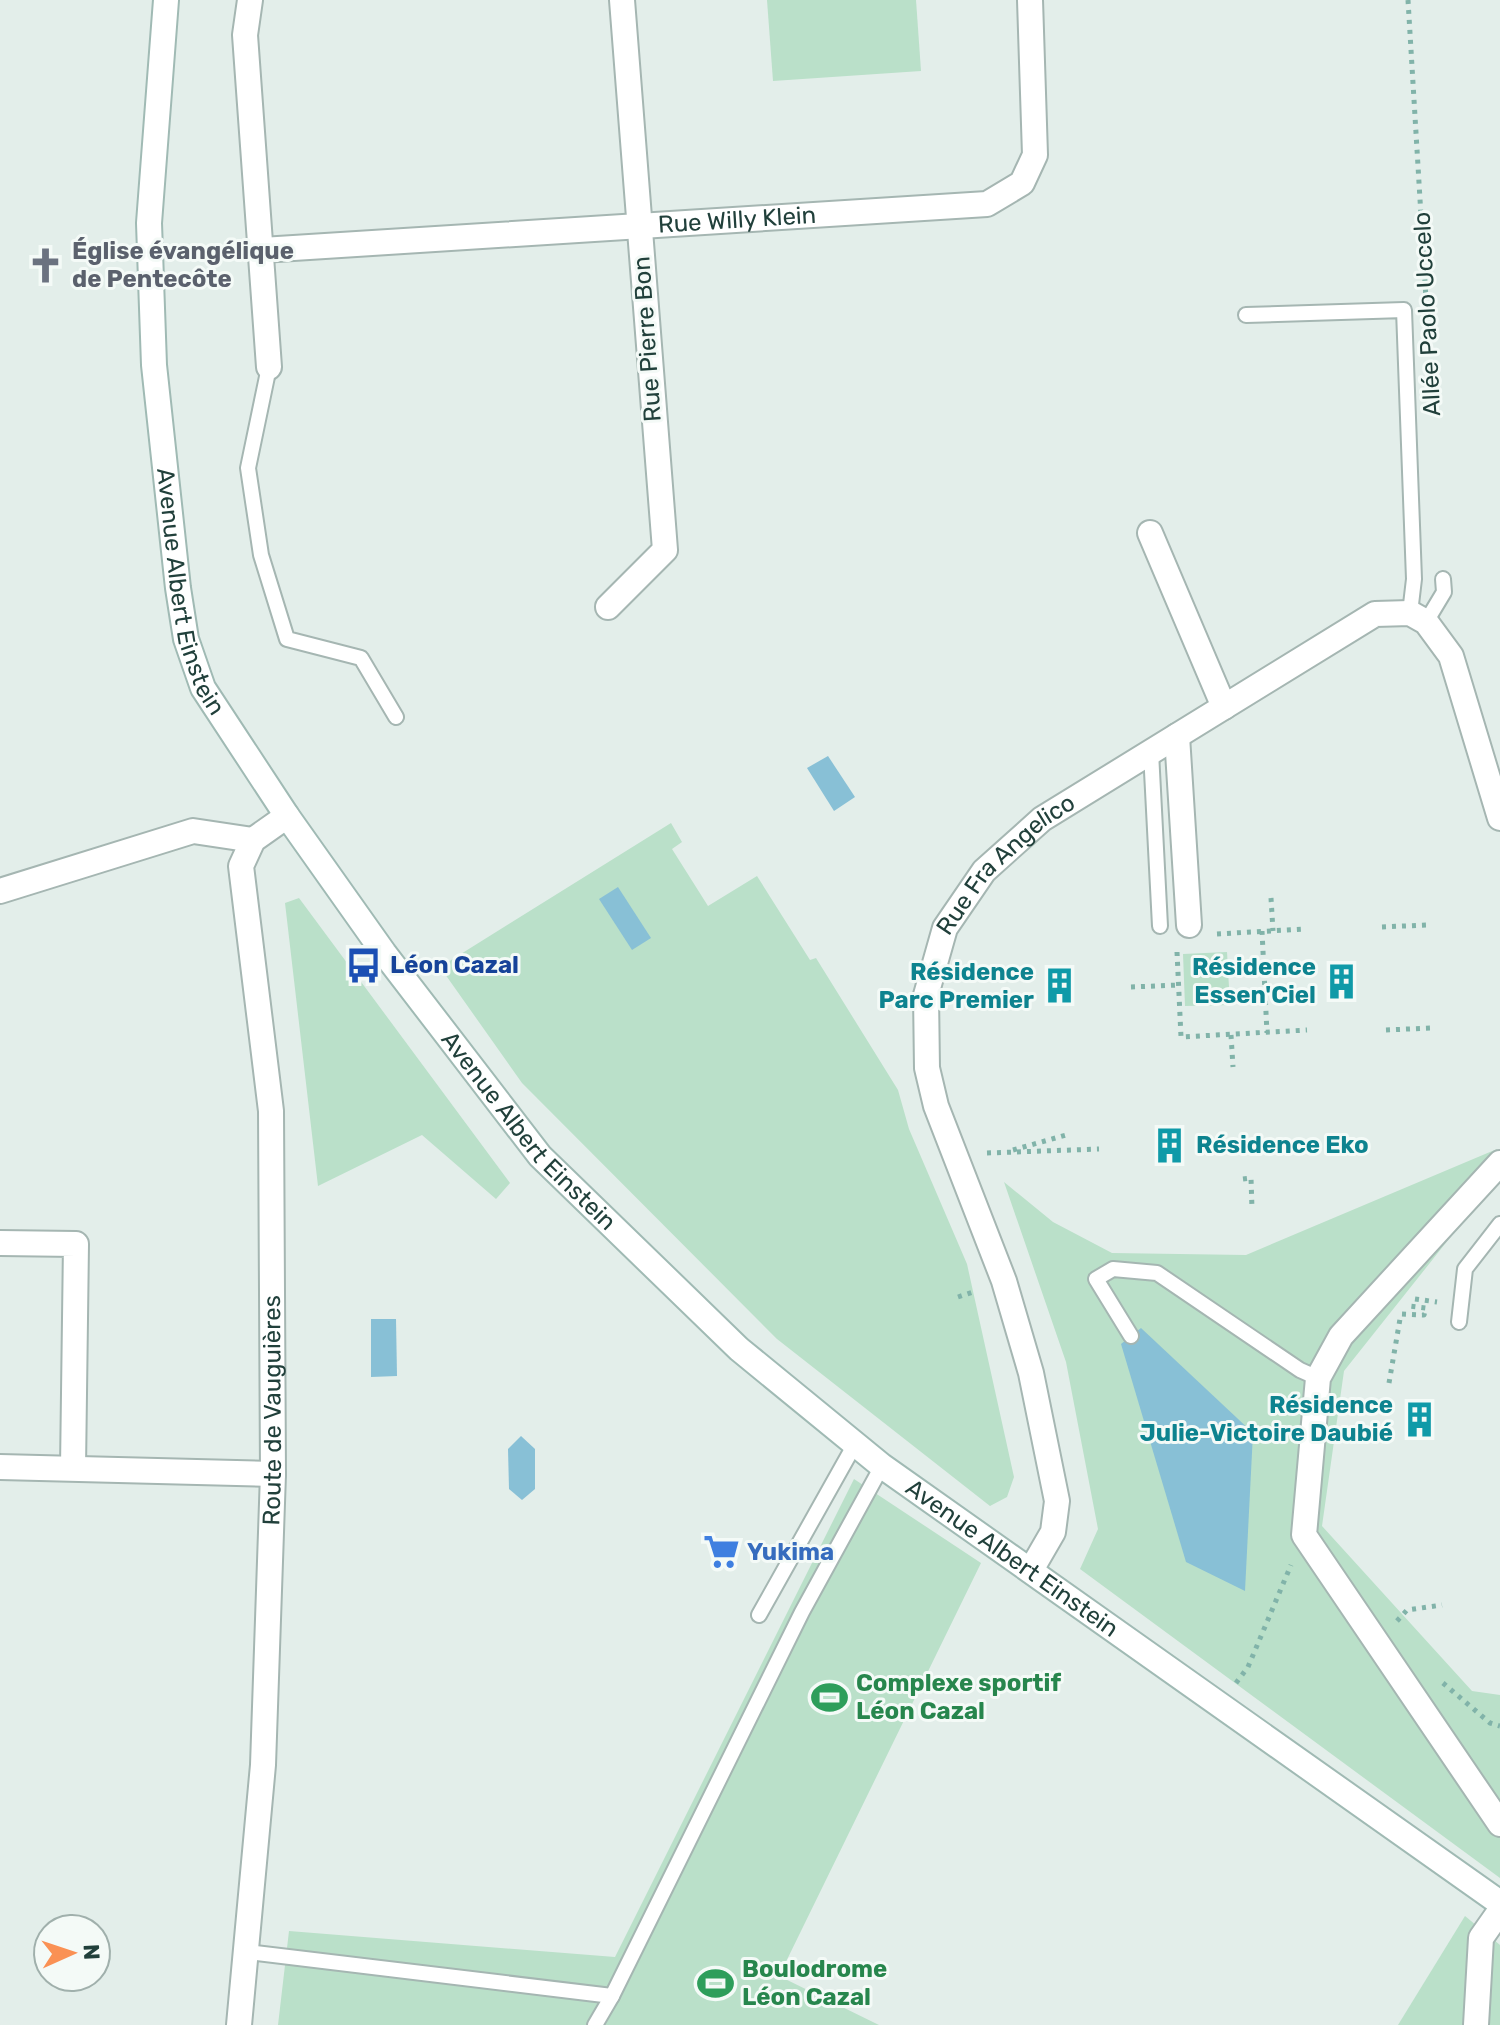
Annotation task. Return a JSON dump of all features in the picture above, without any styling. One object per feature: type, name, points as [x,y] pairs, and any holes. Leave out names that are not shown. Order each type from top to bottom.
[{"type":"street","name":"Avenue Albert Einstein","points":[[166,0],[149,223],[154,365],[178,588],[186,639],[203,688],[287,816],[384,953],[540,1156],[739,1349],[882,1466],[1500,1903]]},
{"type":"street","points":[[250,0],[245,35],[269,367]]},
{"type":"street","name":"Rue Pierre Bon","points":[[608,607],[665,550],[622,0]]},
{"type":"street","name":"Rue Willy Klein","points":[[262,250],[980,205],[1000,199],[1022,183],[1035,155],[1030,0]]},
{"type":"street","points":[[1150,533],[1224,707]]},
{"type":"street","name":"Rue Fra Angelico","points":[[1031,1570],[1053,1532],[1057,1501],[1031,1373],[1004,1281],[936,1106],[927,1068],[926,995],[945,928],[984,871],[1042,819],[1375,614],[1418,618]]},
{"type":"street","points":[[1418,618],[1451,656],[1500,818]]},
{"type":"street","points":[[1177,736],[1190,930]]},
{"type":"street","points":[[0,891],[193,831],[253,840],[287,816]]},
{"type":"street","name":"Route de Vauguières","points":[[239,2025],[263,1765],[273,1474],[271,1111],[241,866],[253,840]]},
{"type":"street","points":[[1500,1163],[1341,1336],[1318,1378],[1304,1535],[1500,1824]]},
{"type":"street","points":[[0,1243],[76,1244],[73,1468]]},
{"type":"street","points":[[0,1467],[273,1474]]},
{"type":"street","points":[[1476,2025],[1481,1938],[1500,1911]]},
{"type":"lane","points":[[1246,315],[1404,310],[1418,618]]},
{"type":"lane","points":[[269,367],[248,468],[261,555],[287,639],[361,658],[396,717]]},
{"type":"lane","points":[[1418,618],[1444,592],[1443,579]]},
{"type":"lane","points":[[1151,752],[1160,926]]},
{"type":"lane","points":[[1459,1322],[1465,1269],[1500,1224]]},
{"type":"lane","points":[[1131,1336],[1096,1279],[1113,1269],[1157,1273],[1300,1370],[1318,1378]]},
{"type":"lane","points":[[759,1615],[855,1444]]},
{"type":"lane","points":[[595,2025],[802,1612],[882,1466]]},
{"type":"lane","points":[[248,1952],[612,1996]]},
{"type":"path","name":"Allée Paolo Uccelo","points":[[1408,0],[1427,313]]},
{"type":"path","points":[[1271,898],[1273,931]]},
{"type":"path","points":[[1382,927],[1426,925]]},
{"type":"path","points":[[1304,929],[1190,930],[1176,936],[1181,1037],[1307,1030]]},
{"type":"path","points":[[1262,931],[1267,1033]]},
{"type":"path","points":[[1131,987],[1179,985]]},
{"type":"path","points":[[1386,1030],[1431,1028]]},
{"type":"path","points":[[1231,1035],[1233,1067]]},
{"type":"path","points":[[1006,1152],[1066,1135]]},
{"type":"path","points":[[954,1154],[1099,1149]]},
{"type":"path","points":[[1243,1179],[1251,1178],[1252,1209]]},
{"type":"path","points":[[1389,1383],[1401,1314]]},
{"type":"path","points":[[1248,1667],[1304,1535]]},
{"type":"path","points":[[1378,1643],[1407,1610],[1442,1605]]},
{"type":"green space","points":[[767,0],[916,0],[921,71],[773,81]]},
{"type":"green space","points":[[671,823],[682,842],[672,849],[708,906],[757,876],[810,960],[816,958],[898,1090],[909,1129],[967,1264],[1014,1477],[1007,1497],[990,1506],[777,1339],[522,1083],[440,967]]},
{"type":"green space","points":[[299,898],[510,1183],[496,1199],[422,1135],[318,1186],[285,903]]},
{"type":"green space","points":[[1227,952],[1230,1005],[1185,1006],[1183,954]]},
{"type":"green space","points":[[1497,1149],[1464,1220],[1344,1371],[1322,1526],[1472,1691],[1500,1695],[1500,1878],[1080,1569],[1098,1529],[1066,1362],[1004,1182],[1053,1222],[1112,1253],[1246,1255]]},
{"type":"green space","name":"Complexe sportif Léon Cazal","points":[[854,1479],[981,1563],[779,1976],[879,2025],[278,2025],[289,1931],[615,1957]]},
{"type":"green space","points":[[1465,1916],[1500,1945],[1500,2025],[1398,2025]]},
{"type":"water","points":[[828,756],[855,797],[834,811],[807,768]]},
{"type":"water","points":[[618,887],[651,938],[632,950],[599,899]]},
{"type":"water","points":[[371,1319],[396,1319],[397,1376],[371,1377]]},
{"type":"water","points":[[1141,1328],[1253,1433],[1245,1591],[1186,1562],[1121,1344]]},
{"type":"water","points":[[521,1436],[535,1449],[535,1489],[522,1500],[509,1489],[508,1449]]},
{"type":"place","name":"Église évangélique de Pentecôte","points":[[46,265]]},
{"type":"place","name":"Léon Cazal","points":[[364,965]]},
{"type":"place","name":"Résidence Essen'Ciel","points":[[1342,981]]},
{"type":"place","name":"Résidence Parc Premier","points":[[1060,986]]},
{"type":"place","name":"Résidence Eko","points":[[1170,1145]]},
{"type":"place","name":"Résidence Julie-Victoire Daubié","points":[[1419,1419]]},
{"type":"place","name":"Yukima","points":[[721,1552]]},
{"type":"place","name":"Complexe sportif Léon Cazal","points":[[830,1697]]},
{"type":"place","name":"Boulodrome Léon Cazal","points":[[716,1983]]}]
